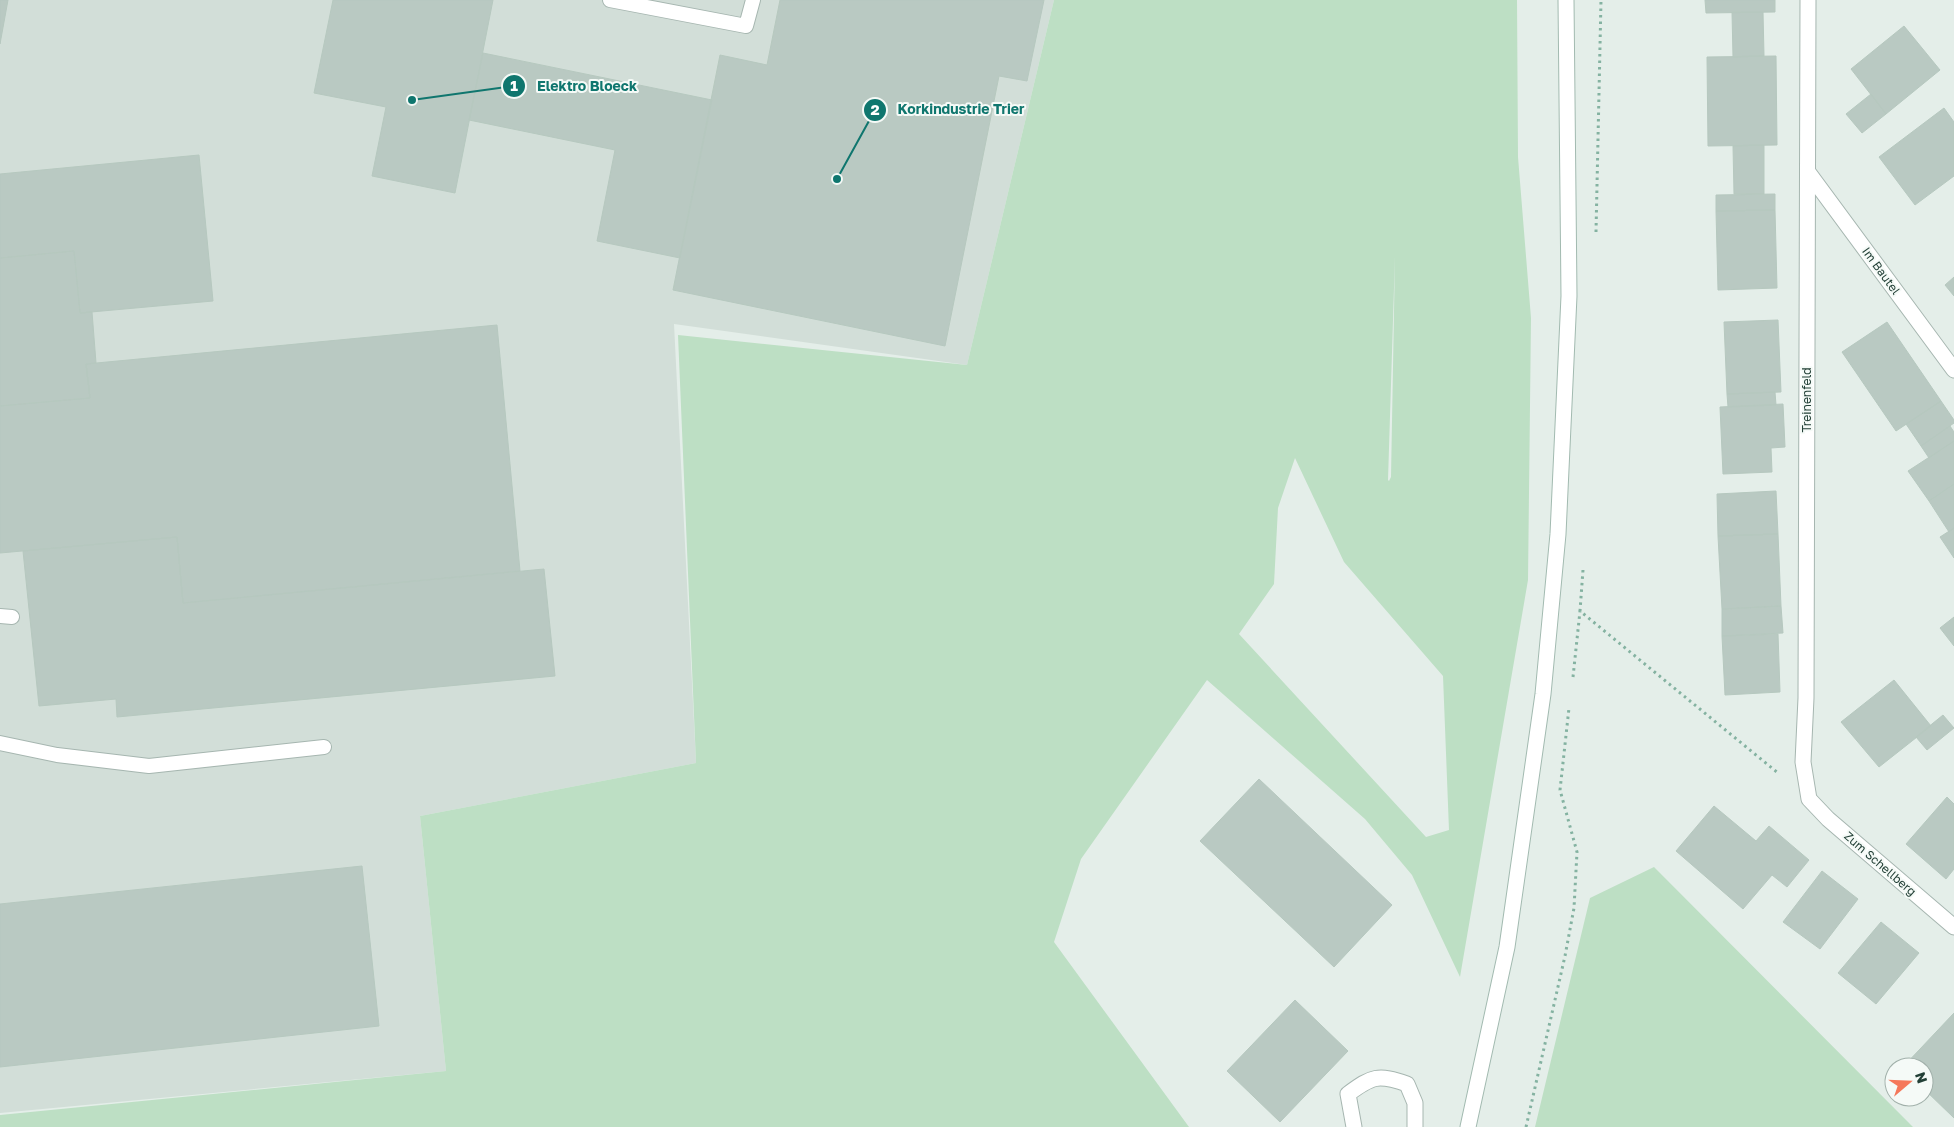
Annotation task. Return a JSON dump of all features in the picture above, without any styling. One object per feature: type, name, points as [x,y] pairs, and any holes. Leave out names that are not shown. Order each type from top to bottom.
[{"type":"street","points":[[1468,1127],[1507,947],[1543,694],[1557,543],[1569,296],[1566,0]]},
{"type":"street","name":"Treinenfeld","points":[[1808,0],[1806,688],[1803,762],[1809,799]]},
{"type":"street","name":"Im Bautel","points":[[1808,172],[1954,370]]},
{"type":"street","name":"Zum Schellberg","points":[[1809,799],[1828,819],[1954,927]]},
{"type":"street","points":[[1354,1127],[1348,1094],[1367,1080],[1388,1078],[1407,1084],[1415,1104],[1415,1127]]},
{"type":"lane","points":[[610,0],[746,26],[752,0]]},
{"type":"lane","points":[[0,743],[57,755],[149,766],[324,747]]},
{"type":"path","points":[[1596,237],[1601,0]]},
{"type":"path","points":[[1583,563],[1580,611],[1809,799]]},
{"type":"path","points":[[1526,1127],[1574,908],[1577,852],[1562,804],[1560,790]]},
{"type":"shaded area","points":[[0,0],[1054,0],[967,365],[674,324],[696,763],[420,816],[446,1071],[0,1113]]},
{"type":"green space","points":[[1054,0],[1517,0],[1518,157],[1531,318],[1528,580],[1460,977],[1412,875],[1365,819],[1207,680],[1081,859],[1054,942],[1189,1127],[0,1127],[0,1115],[446,1071],[420,816],[696,763],[678,335],[967,365]],"holes":[[[1395,256],[1391,477],[1389,481],[1388,480]],[[1295,458],[1344,562],[1443,676],[1449,830],[1426,837],[1239,634],[1274,584],[1278,508]]]},
{"type":"green space","points":[[1654,867],[1884,1098],[1884,1107],[1893,1107],[1913,1127],[1535,1127],[1590,898]]},
{"type":"building","points":[[0,0],[8,0],[0,44]]},
{"type":"building","points":[[333,0],[493,0],[455,193],[372,176],[386,107],[314,93]]},
{"type":"building","points":[[780,0],[1044,0],[1027,81],[999,76],[945,346],[673,290],[720,55],[767,65]]},
{"type":"building","points":[[1705,0],[1775,0],[1775,12],[1706,13]]},
{"type":"building","points":[[1732,12],[1763,12],[1764,56],[1733,57]]},
{"type":"building","points":[[1904,26],[1940,70],[1886,114],[1851,69]]},
{"type":"building","points":[[483,53],[712,100],[680,258],[597,241],[615,150],[469,120]]},
{"type":"building","points":[[1776,56],[1777,145],[1708,146],[1707,57]]},
{"type":"building","points":[[1871,94],[1886,114],[1862,133],[1846,114]]},
{"type":"building","points":[[1944,108],[1954,122],[1954,176],[1915,205],[1879,157]]},
{"type":"building","points":[[1764,145],[1764,194],[1734,194],[1733,146]]},
{"type":"building","points":[[199,155],[213,301],[80,313],[74,251],[0,258],[0,174]]},
{"type":"building","points":[[1775,194],[1775,210],[1716,211],[1716,195]]},
{"type":"building","points":[[1775,210],[1777,288],[1718,290],[1716,211]]},
{"type":"building","points":[[74,251],[80,313],[92,312],[96,363],[86,364],[90,398],[0,406],[0,258]]},
{"type":"building","points":[[1954,277],[1954,296],[1945,285]]},
{"type":"building","points":[[1778,320],[1781,392],[1727,394],[1724,322]]},
{"type":"building","points":[[1887,322],[1941,401],[1896,431],[1842,352]]},
{"type":"building","points":[[497,325],[520,571],[183,603],[177,537],[0,553],[0,406],[90,398],[86,364]]},
{"type":"building","points":[[1775,392],[1776,405],[1728,407],[1727,394]]},
{"type":"building","points":[[1941,401],[1954,420],[1954,423],[1921,446],[1906,424]]},
{"type":"building","points":[[1783,404],[1785,447],[1771,448],[1772,472],[1723,474],[1720,407]]},
{"type":"building","points":[[1950,426],[1954,432],[1954,441],[1929,458],[1921,446]]},
{"type":"building","points":[[1954,441],[1954,484],[1929,501],[1908,471]]},
{"type":"building","points":[[1954,484],[1954,528],[1949,532],[1929,501]]},
{"type":"building","points":[[1776,491],[1778,534],[1718,536],[1717,494]]},
{"type":"building","points":[[1954,528],[1954,558],[1940,537]]},
{"type":"building","points":[[1778,534],[1781,606],[1722,609],[1718,536]]},
{"type":"building","points":[[177,537],[183,603],[544,569],[555,676],[117,717],[116,699],[39,706],[23,551]]},
{"type":"building","points":[[1781,606],[1783,633],[1722,636],[1722,609]]},
{"type":"building","points":[[1954,617],[1954,646],[1940,628]]},
{"type":"building","points":[[1778,634],[1780,692],[1725,695],[1722,636]]},
{"type":"building","points":[[1894,680],[1931,726],[1879,767],[1841,722]]},
{"type":"building","points":[[1943,715],[1954,728],[1927,750],[1916,737]]},
{"type":"building","points":[[1259,779],[1392,905],[1334,967],[1200,841]]},
{"type":"building","points":[[1947,797],[1954,804],[1954,869],[1946,879],[1906,844]]},
{"type":"building","points":[[1714,806],[1756,841],[1769,826],[1809,860],[1787,887],[1772,875],[1743,909],[1676,851]]},
{"type":"building","points":[[362,866],[379,1026],[0,1067],[0,904]]},
{"type":"building","points":[[1822,871],[1858,899],[1820,949],[1783,922]]},
{"type":"building","points":[[1881,922],[1919,953],[1876,1004],[1838,973]]},
{"type":"building","points":[[1295,1000],[1348,1051],[1280,1122],[1227,1071]]},
{"type":"building","points":[[1954,1013],[1954,1118],[1934,1099],[1934,1057],[1912,1057]]},
{"type":"place","name":"Elektro Bloeck","points":[[412,100]]},
{"type":"place","name":"Korkindustrie Trier","points":[[837,179]]}]
